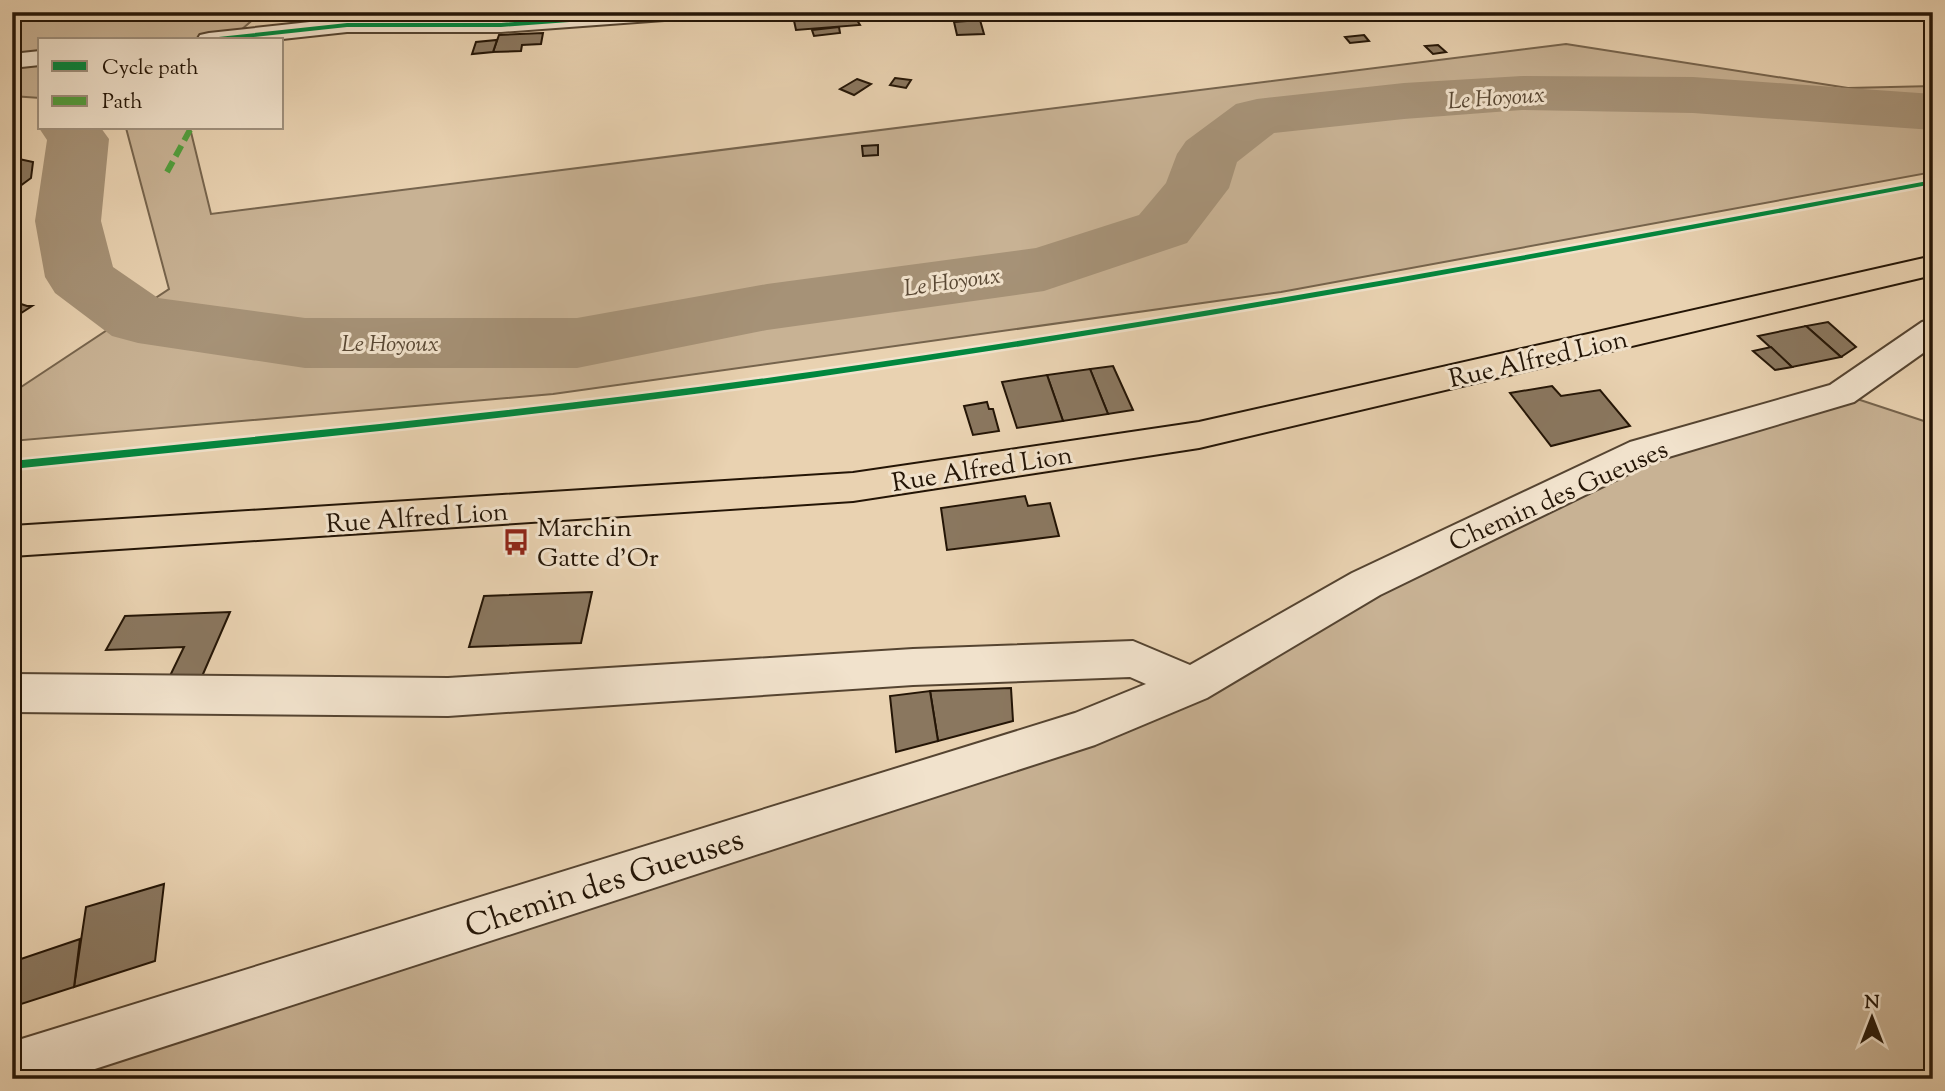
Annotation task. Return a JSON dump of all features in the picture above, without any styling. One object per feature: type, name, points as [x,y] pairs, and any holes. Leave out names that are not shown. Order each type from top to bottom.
[{"type":"main road","name":"Rue Alfred Lion","points":[[12,541],[853,487],[1199,435],[1933,265]]},
{"type":"street","points":[[227,38],[347,25],[501,25],[678,12]]},
{"type":"street","points":[[12,61],[38,58]]},
{"type":"street","name":"Chemin des Gueuses","points":[[12,1069],[1080,730],[1192,685],[1366,584],[1643,451],[1842,394],[1933,330]]},
{"type":"street","points":[[12,693],[448,697],[913,667],[1133,659],[1192,685]]},
{"type":"shaded area","points":[[12,12],[284,12],[257,16],[241,30],[379,12],[678,12],[347,25],[227,38],[38,38],[38,98],[12,96]]},
{"type":"shaded area","points":[[1566,44],[1848,88],[1933,86],[1933,172],[1281,292],[553,394],[12,441],[12,393],[169,289],[127,130],[190,130],[211,214]]},
{"type":"shaded area","points":[[1842,394],[1933,424],[1933,1079],[12,1079],[1080,731],[1643,451]]},
{"type":"building","points":[[852,12],[860,25],[796,30],[793,16]]},
{"type":"building","points":[[980,20],[984,34],[957,35],[954,22]]},
{"type":"building","points":[[839,27],[840,33],[814,36],[812,30]]},
{"type":"building","points":[[543,33],[541,44],[522,45],[521,51],[493,52],[499,35]]},
{"type":"building","points":[[1364,35],[1369,41],[1350,43],[1345,37]]},
{"type":"building","points":[[497,40],[493,52],[472,54],[476,42]]},
{"type":"building","points":[[1438,45],[1446,52],[1433,54],[1425,46]]},
{"type":"building","points":[[895,78],[911,80],[906,88],[890,85]]},
{"type":"building","points":[[857,79],[871,84],[854,95],[840,89]]},
{"type":"building","points":[[878,145],[878,155],[863,156],[862,146]]},
{"type":"building","points":[[19,159],[33,162],[31,178],[12,192],[12,162]]},
{"type":"building","points":[[12,301],[27,306],[32,306],[12,319]]},
{"type":"building","points":[[1828,322],[1856,347],[1841,357],[1806,326]]},
{"type":"building","points":[[1806,326],[1841,357],[1792,367],[1758,336]]},
{"type":"building","points":[[1771,347],[1792,367],[1775,370],[1753,351]]},
{"type":"building","points":[[1113,366],[1133,410],[1108,414],[1090,369]]},
{"type":"building","points":[[1090,369],[1108,414],[1063,421],[1047,375]]},
{"type":"building","points":[[1047,375],[1063,421],[1017,428],[1002,382]]},
{"type":"building","points":[[1552,386],[1561,396],[1600,390],[1630,426],[1551,446],[1510,393]]},
{"type":"building","points":[[987,402],[989,409],[993,409],[999,431],[973,435],[964,406]]},
{"type":"building","points":[[1025,496],[1028,506],[1050,503],[1059,536],[947,550],[941,508]]},
{"type":"building","points":[[592,592],[581,643],[469,647],[484,596]]},
{"type":"building","points":[[230,612],[200,681],[167,682],[184,647],[106,650],[125,616]]},
{"type":"building","points":[[1011,688],[1013,721],[938,741],[930,691]]},
{"type":"building","points":[[930,691],[938,741],[896,752],[890,696]]},
{"type":"building","points":[[164,884],[155,961],[74,987],[86,907]]},
{"type":"building","points":[[80,939],[74,987],[12,1007],[12,962]]},
{"type":"waterway","name":"Le Hoyoux","points":[[71,130],[78,139],[68,221],[80,277],[138,319],[305,343],[577,343],[767,307],[1044,269],[1163,229],[1197,188],[1208,154],[1257,117],[1404,101],[1522,93],[1693,95],[1933,112]]},
{"type":"marked path","points":[[167,172],[190,130]]},
{"type":"cycle path","points":[[227,38],[347,25],[501,25],[678,12]]},
{"type":"cycle path","points":[[12,465],[616,401],[957,353],[1376,284],[1933,182]]},
{"type":"place","name":"Marchin Gatte d'Or","points":[[516,542]]}]
